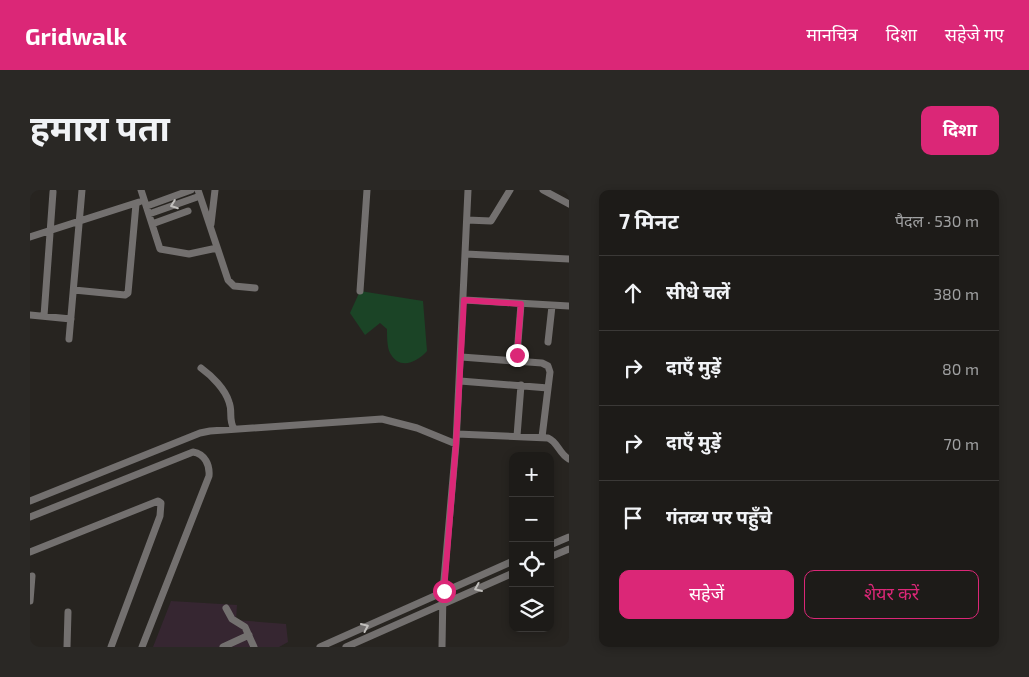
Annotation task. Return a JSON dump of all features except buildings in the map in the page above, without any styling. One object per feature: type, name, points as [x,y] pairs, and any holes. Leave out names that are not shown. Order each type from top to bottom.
[{"type":"street","points":[[69,339],[82,190]]},
{"type":"street","points":[[141,190],[158,246],[164,250],[189,254],[217,248]]},
{"type":"street","points":[[30,237],[136,204],[191,190]]},
{"type":"street","points":[[210,228],[215,190]]},
{"type":"street","points":[[360,290],[367,190]]},
{"type":"street","points":[[442,647],[443,603],[457,434],[468,190]]},
{"type":"street","points":[[467,220],[491,221],[510,190]]},
{"type":"street","points":[[543,190],[569,204]]},
{"type":"street","points":[[44,316],[52,231],[53,192]]},
{"type":"street","points":[[149,214],[199,193],[231,284],[255,288]]},
{"type":"street","points":[[74,290],[125,295],[128,293],[136,204]]},
{"type":"street","points":[[152,224],[188,211]]},
{"type":"street","points":[[466,254],[569,259]]},
{"type":"street","points":[[464,300],[569,306]]},
{"type":"street","points":[[517,355],[521,304]]},
{"type":"street","points":[[548,342],[552,306]]},
{"type":"street","points":[[30,315],[71,319]]},
{"type":"street","points":[[461,357],[545,364],[550,372],[542,437]]},
{"type":"street","points":[[201,368],[213,378],[228,400],[230,420],[234,429]]},
{"type":"street","points":[[460,381],[548,388]]},
{"type":"street","points":[[518,436],[521,386]]},
{"type":"street","points":[[30,501],[200,433],[382,419],[417,428],[456,444]]},
{"type":"street","points":[[457,434],[542,437],[553,440],[562,454],[569,459]]},
{"type":"street","points":[[30,517],[193,452],[204,458],[209,476],[142,647]]},
{"type":"street","points":[[30,552],[158,501],[161,503],[160,516],[111,647]]},
{"type":"street","points":[[554,543],[569,537]]},
{"type":"street","points":[[554,555],[569,549]]},
{"type":"street","points":[[320,647],[509,563]]},
{"type":"street","points":[[346,647],[509,575]]},
{"type":"street","points":[[30,601],[32,576]]},
{"type":"street","points":[[226,608],[232,619],[245,627],[252,646]]},
{"type":"street","points":[[67,647],[68,612]]},
{"type":"street","points":[[223,647],[249,635]]},
{"type":"shaded area","points":[[171,601],[237,605],[236,620],[286,624],[288,642],[279,647],[153,647]]},
{"type":"green space","points":[[360,291],[423,301],[427,351],[414,361],[408,363],[399,362],[390,353],[387,329],[380,323],[365,335],[350,313]]},
{"type":"route","points":[[444,591],[456,444],[464,300],[521,304],[517,355]]}]
